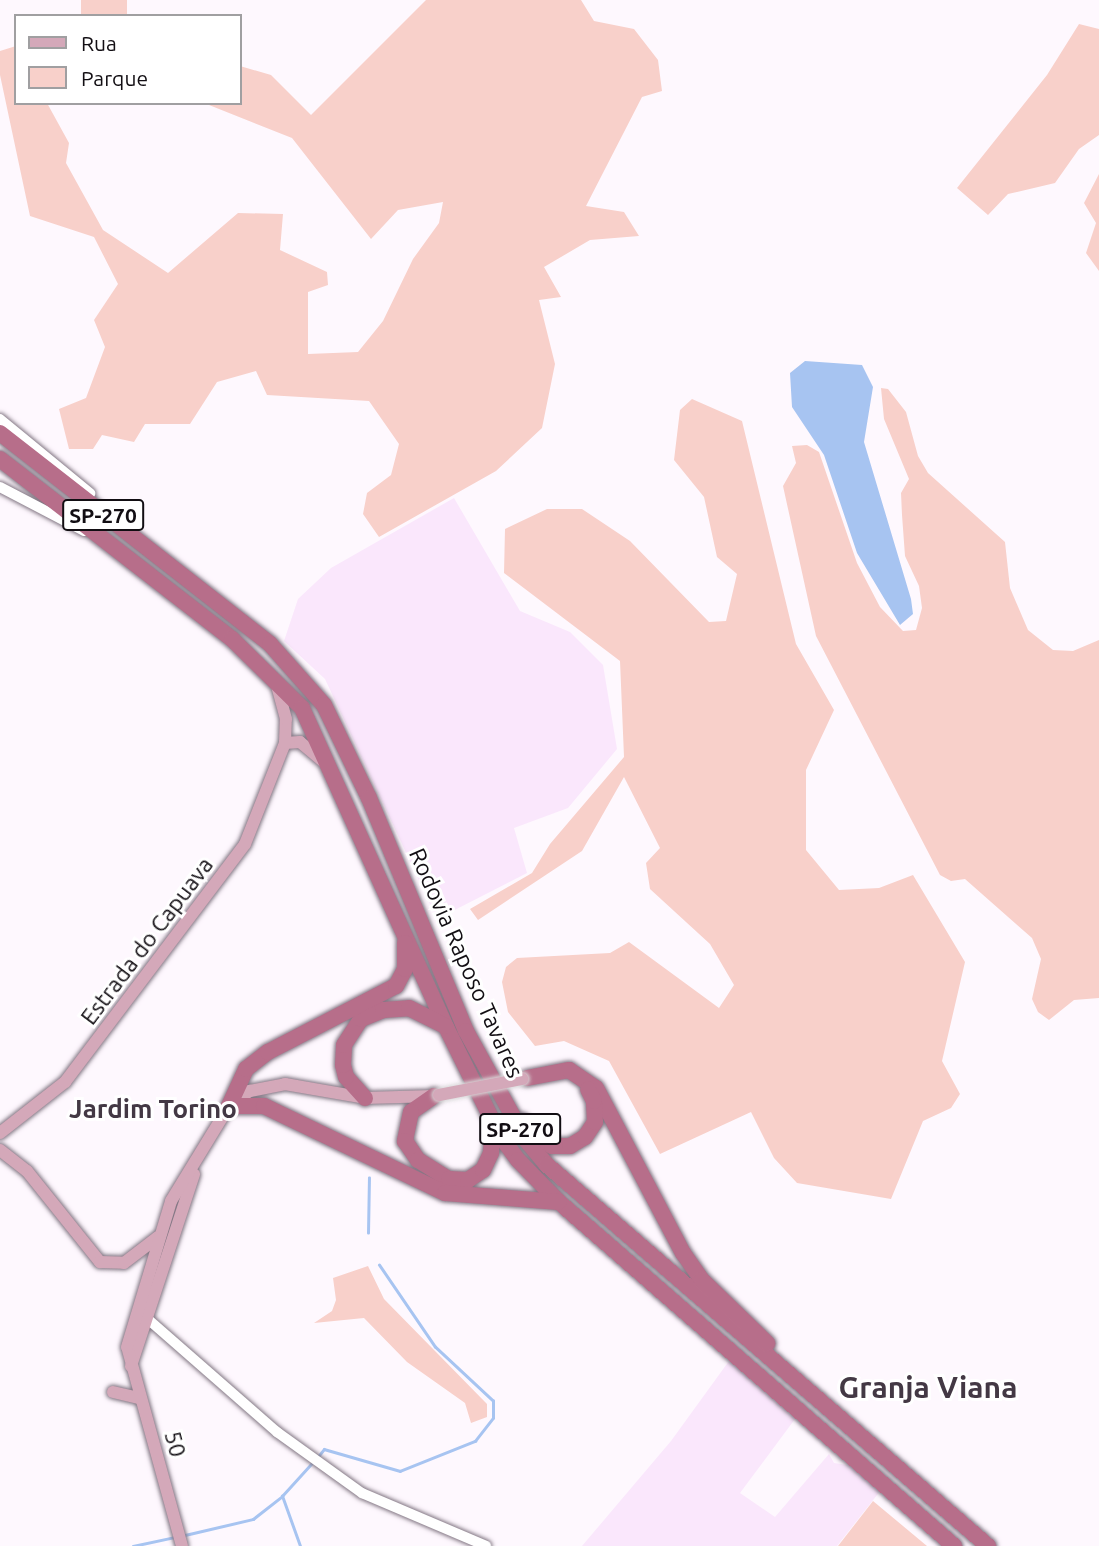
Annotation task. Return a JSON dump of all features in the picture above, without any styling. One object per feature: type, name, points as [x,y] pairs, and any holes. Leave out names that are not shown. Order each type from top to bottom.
[{"type":"highway","name":"Rodovia Raposo Tavares","points":[[1,424],[207,597],[270,644],[324,705],[369,798],[466,1031],[526,1140],[569,1186],[988,1546]]},
{"type":"highway","name":"Rodovia Raposo Tavares","points":[[0,459],[110,543],[275,677],[302,708],[446,1027],[493,1122],[518,1160],[559,1202],[954,1546]]},
{"type":"highway","points":[[405,937],[405,968],[396,986],[268,1052],[246,1069],[229,1106],[264,1107],[445,1193],[559,1202]]},
{"type":"highway","points":[[365,1098],[346,1077],[343,1065],[344,1045],[361,1019],[383,1010],[409,1007],[446,1027]]},
{"type":"highway","points":[[525,1078],[569,1070],[596,1088],[702,1280],[794,1368],[816,1396]]},
{"type":"highway","points":[[506,1105],[552,1146],[570,1146],[591,1130],[596,1111],[585,1085],[570,1077],[525,1078]]},
{"type":"highway","points":[[436,1096],[411,1112],[405,1141],[418,1160],[449,1178],[468,1180],[483,1170],[491,1153],[493,1122]]},
{"type":"main road","name":"Estrada do Capuava","points":[[0,1133],[38,1107],[73,1073],[246,844],[285,743],[284,705],[275,677]]},
{"type":"main road","points":[[285,743],[300,742],[330,767]]},
{"type":"main road","points":[[131,1367],[158,1237],[171,1201],[229,1106],[266,1085],[365,1098],[436,1096],[525,1078]]},
{"type":"main road","points":[[0,1150],[27,1171],[100,1262],[124,1263],[158,1237]]},
{"type":"main road","points":[[143,1314],[200,1154]]},
{"type":"main road","points":[[171,1201],[178,1207],[178,1220]]},
{"type":"main road","name":"50","points":[[143,1314],[127,1347],[180,1541]]},
{"type":"main road","points":[[113,1392],[141,1398]]},
{"type":"street","points":[[0,487],[110,543]]},
{"type":"street","points":[[143,1314],[224,1388],[323,1466],[379,1503],[486,1546]]},
{"type":"shaded area","points":[[454,498],[520,611],[570,632],[603,665],[617,749],[568,808],[514,828],[527,873],[437,919],[325,679],[284,641],[298,599],[331,568]]},
{"type":"shaded area","points":[[729,1361],[795,1419],[740,1493],[775,1517],[829,1454],[834,1463],[854,1466],[881,1490],[837,1546],[582,1546],[671,1441]]},
{"type":"green space","points":[[81,0],[127,0],[127,14],[81,14]]},
{"type":"green space","points":[[426,0],[581,0],[594,21],[634,29],[658,60],[662,91],[642,97],[586,206],[624,212],[639,236],[590,240],[544,267],[561,297],[539,300],[555,364],[542,428],[496,471],[379,537],[363,514],[367,493],[391,475],[399,444],[369,401],[267,395],[256,371],[217,382],[190,424],[145,424],[134,442],[102,435],[93,449],[69,449],[59,409],[86,398],[105,347],[94,320],[118,284],[94,237],[30,216],[0,75],[0,51],[14,47],[14,105],[48,105],[69,143],[66,163],[103,230],[168,273],[238,213],[283,214],[280,250],[327,272],[328,285],[308,292],[308,354],[358,352],[383,321],[413,259],[439,223],[443,202],[398,210],[371,239],[292,138],[209,105],[242,105],[242,67],[271,75],[311,115]]},
{"type":"green space","points":[[1079,24],[1099,29],[1099,135],[1079,149],[1055,183],[1008,194],[988,215],[957,188],[1047,75]]},
{"type":"green space","points":[[1099,174],[1099,271],[1086,253],[1096,223],[1084,203]]},
{"type":"green space","points":[[881,388],[888,389],[906,412],[918,456],[928,473],[1005,542],[1010,588],[1028,630],[1053,650],[1073,651],[1099,640],[1099,998],[1074,1000],[1049,1020],[1038,1012],[1032,999],[1041,959],[1032,938],[965,879],[951,881],[940,875],[816,636],[783,486],[796,463],[792,446],[807,445],[819,452],[857,563],[880,607],[903,631],[916,630],[922,608],[919,586],[905,556],[901,493],[909,479],[884,419]]},
{"type":"green space","points":[[692,399],[742,421],[796,644],[834,710],[806,770],[806,850],[839,890],[879,888],[913,875],[965,962],[942,1061],[960,1094],[951,1108],[923,1121],[891,1199],[797,1183],[774,1158],[751,1112],[660,1154],[609,1061],[564,1041],[535,1046],[508,1012],[502,982],[506,967],[517,958],[610,953],[629,942],[719,1008],[734,985],[710,944],[650,889],[646,863],[660,848],[624,777],[582,851],[478,920],[470,909],[532,873],[550,844],[624,757],[620,661],[504,573],[505,529],[547,509],[582,509],[630,541],[709,622],[726,621],[737,574],[717,557],[704,497],[674,460],[680,410]]},
{"type":"green space","points":[[368,1266],[384,1299],[487,1404],[487,1417],[471,1423],[465,1403],[407,1362],[364,1318],[314,1323],[332,1311],[336,1300],[333,1278]]},
{"type":"green space","points":[[873,1501],[927,1546],[838,1546]]},
{"type":"water","points":[[805,361],[862,365],[873,387],[864,442],[911,599],[913,614],[900,625],[857,553],[824,455],[792,407],[790,373]]},
{"type":"waterway","points":[[368,1233],[369,1178]]},
{"type":"waterway","points":[[317,1458],[324,1449],[400,1471],[475,1441],[493,1418],[493,1401],[435,1347],[379,1265]]},
{"type":"waterway","points":[[300,1546],[282,1496],[312,1463]]},
{"type":"waterway","points":[[185,1535],[253,1519],[282,1496]]},
{"type":"waterway","points":[[133,1546],[175,1537]]},
{"type":"district","name":"Jardim Torino","points":[[153,1109]]},
{"type":"district","name":"Granja Viana","points":[[928,1387]]}]
